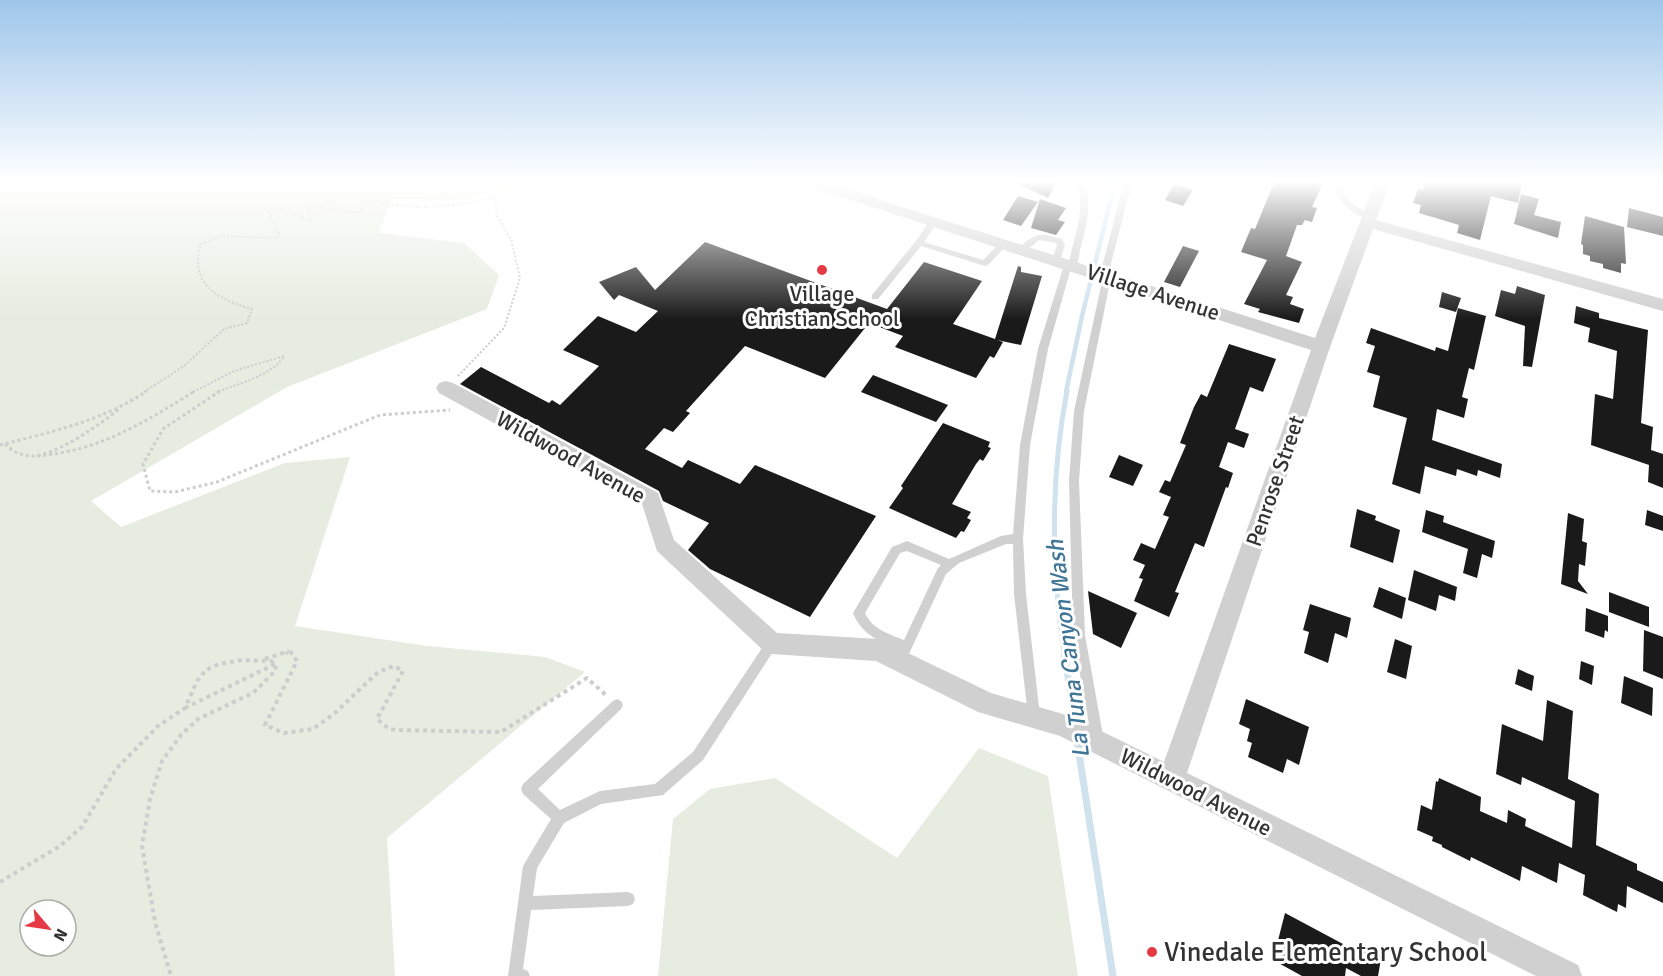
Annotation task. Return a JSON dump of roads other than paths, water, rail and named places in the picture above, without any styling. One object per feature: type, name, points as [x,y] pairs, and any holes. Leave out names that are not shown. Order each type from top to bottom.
[{"type":"street","name":"Village Avenue","points":[[954,229],[1321,347]]},
{"type":"street","name":"Penrose Street","points":[[1172,780],[1321,347],[1364,229]]},
{"type":"street","points":[[1401,229],[1663,305]]},
{"type":"street","name":"Wildwood Avenue","points":[[446,388],[651,499],[665,545],[772,643],[879,650],[903,654],[987,704],[1064,725],[1567,976]]},
{"type":"lane","points":[[875,297],[929,229]]},
{"type":"lane","points":[[1084,229],[1079,411],[1074,481],[1079,635],[1096,730],[1092,739]]},
{"type":"lane","points":[[1082,269],[1107,263],[1116,229]]},
{"type":"lane","points":[[919,243],[985,263],[1004,244]]},
{"type":"lane","points":[[1034,716],[1020,594],[1018,539],[1025,445],[1043,349],[1082,269]]},
{"type":"lane","points":[[950,564],[907,546],[896,550],[859,613],[861,623],[903,654],[942,571],[955,560],[1005,539],[1018,539]]},
{"type":"lane","points":[[523,976],[515,975],[530,866],[560,818],[600,798],[658,789],[698,756],[772,643]]},
{"type":"lane","points":[[560,818],[528,789],[617,705]]},
{"type":"lane","points":[[525,903],[628,899]]},
{"type":"waterway","name":"La Tuna Canyon Wash","points":[[1066,392],[1104,229]]},
{"type":"waterway","name":"La Tuna Canyon Wash","points":[[1064,653],[1057,587],[1054,522],[1061,424],[1067,391]]},
{"type":"waterway","name":"La Tuna Canyon Wash","points":[[1064,651],[1075,722]]},
{"type":"waterway","name":"La Tuna Canyon Wash","points":[[1077,740],[1113,976]]},
{"type":"place","name":"Village Christian School","points":[[822,270]]},
{"type":"place","name":"Vinedale Elementary School","points":[[1152,952]]}]
